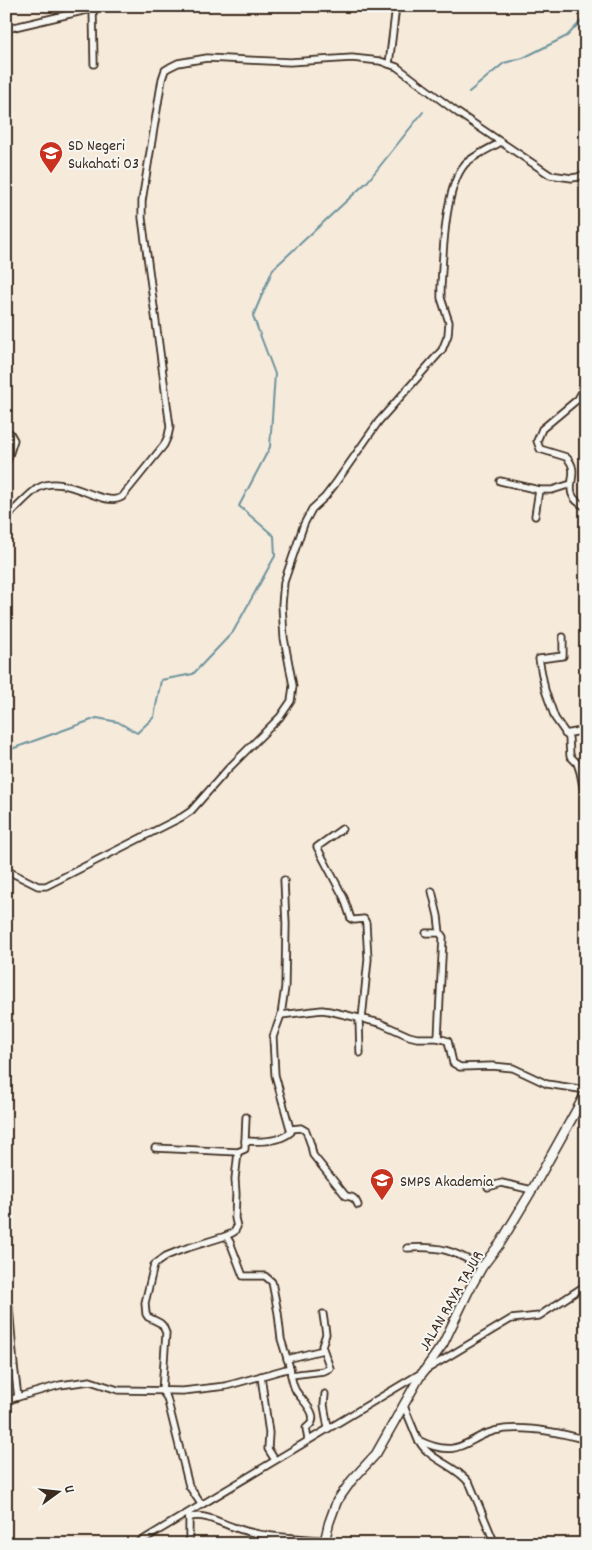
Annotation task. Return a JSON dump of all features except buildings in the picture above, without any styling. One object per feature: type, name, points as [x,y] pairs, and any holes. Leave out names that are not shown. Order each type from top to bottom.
[{"type":"main road","name":"JALAN RAYA TAJUR","points":[[324,1542],[337,1501],[352,1480],[376,1454],[424,1371],[447,1338],[468,1292],[482,1267],[501,1242],[532,1190],[586,1092]]},
{"type":"street","points":[[6,29],[104,6]]},
{"type":"street","points":[[389,64],[396,6]]},
{"type":"street","points":[[93,9],[94,64]]},
{"type":"street","points":[[6,518],[38,488],[46,485],[64,485],[105,499],[119,499],[164,445],[168,436],[170,427],[142,218],[142,201],[165,70],[178,63],[207,58],[290,62],[352,58],[380,61],[397,67],[458,113],[550,175],[572,178],[586,173]]},
{"type":"street","points":[[6,870],[38,886],[46,886],[182,818],[191,811],[228,769],[280,716],[290,701],[293,686],[284,638],[282,605],[284,582],[304,524],[312,508],[325,497],[379,421],[442,350],[448,335],[448,322],[441,298],[441,287],[449,200],[455,182],[466,164],[501,142]]},
{"type":"street","points":[[586,384],[578,399],[542,429],[537,441],[540,449],[570,460],[574,468],[571,494],[577,502],[586,507]]},
{"type":"street","points":[[6,430],[14,440],[6,465]]},
{"type":"street","points":[[500,481],[539,490],[552,490],[572,484]]},
{"type":"street","points":[[535,516],[539,490]]},
{"type":"street","points":[[563,637],[563,656],[539,659],[545,690],[555,718],[568,738],[570,756],[580,772],[585,796]]},
{"type":"street","points":[[566,734],[586,730]]},
{"type":"street","points":[[342,829],[317,847],[344,898],[350,918],[364,920],[366,923],[368,959],[361,1019],[360,1053]]},
{"type":"street","points":[[245,1141],[268,1141],[292,1132],[275,1075],[273,1037],[281,1015],[284,987],[286,933],[284,880]]},
{"type":"street","points":[[432,891],[440,933],[443,937],[438,1038]]},
{"type":"street","points":[[426,933],[440,933]]},
{"type":"street","points":[[281,1015],[322,1010],[388,1026],[409,1036],[438,1038],[448,1041],[453,1063],[460,1068],[492,1066],[513,1068],[547,1084],[586,1092]]},
{"type":"street","points":[[154,1148],[238,1152],[245,1149],[246,1117]]},
{"type":"street","points":[[292,1129],[302,1128],[306,1131],[313,1155],[346,1196],[356,1199],[358,1205]]},
{"type":"street","points":[[201,1504],[188,1486],[167,1398],[162,1391],[166,1333],[160,1323],[148,1317],[145,1303],[154,1265],[166,1256],[234,1232],[237,1227],[234,1179],[238,1152]]},
{"type":"street","points":[[488,1186],[502,1183],[532,1190]]},
{"type":"street","points":[[226,1236],[243,1276],[265,1276],[270,1280],[278,1313],[281,1339],[295,1389],[311,1412],[312,1423],[306,1428],[308,1440]]},
{"type":"street","points":[[407,1248],[446,1249],[482,1267]]},
{"type":"street","points":[[136,1544],[189,1515],[201,1504],[511,1319],[539,1316],[586,1286]]},
{"type":"street","points":[[9,1306],[18,1398]]},
{"type":"street","points":[[6,1401],[60,1385],[90,1381],[118,1390],[183,1391],[226,1386],[261,1376],[290,1372],[324,1371],[330,1368],[322,1346],[326,1334],[323,1314]]},
{"type":"street","points":[[287,1359],[323,1350]]},
{"type":"street","points":[[261,1376],[269,1433],[268,1449],[275,1460]]},
{"type":"street","points":[[325,1394],[324,1405],[328,1428]]},
{"type":"street","points":[[404,1406],[423,1449],[460,1474],[470,1484],[495,1544]]},
{"type":"street","points":[[418,1440],[437,1448],[458,1448],[492,1432],[515,1429],[544,1431],[586,1440]]},
{"type":"street","points":[[189,1515],[210,1519],[256,1535],[324,1542]]},
{"type":"street","points":[[189,1515],[189,1544]]},
{"type":"waterway","points":[[469,92],[504,63],[523,58],[567,36],[586,16]]},
{"type":"waterway","points":[[6,751],[97,718],[118,722],[137,733],[154,717],[161,680],[193,674],[233,632],[275,556],[274,536],[239,506],[270,447],[275,374],[253,316],[273,269],[368,181],[423,112]]},
{"type":"place","name":"SD Negeri Sukahati 03","points":[[51,174]]},
{"type":"place","name":"SMPS Akademia","points":[[382,1201]]}]
